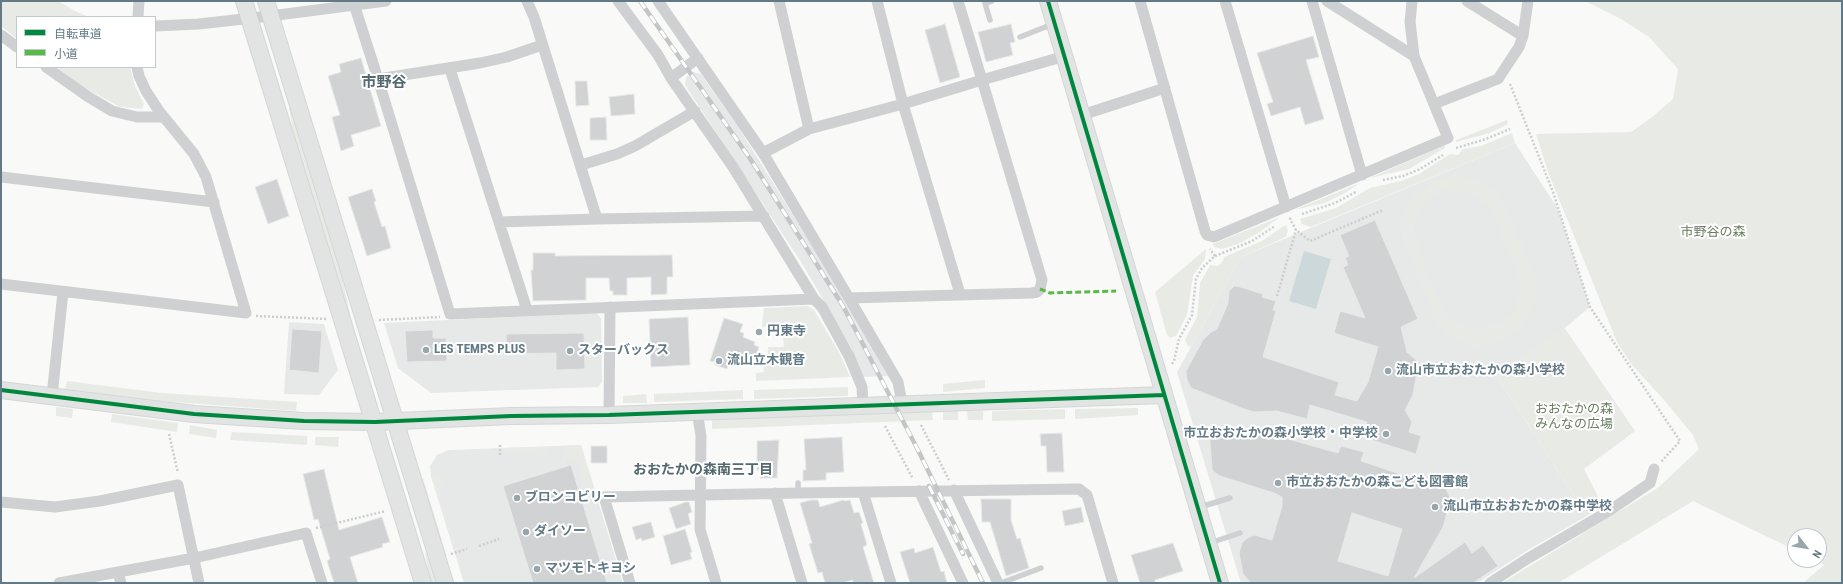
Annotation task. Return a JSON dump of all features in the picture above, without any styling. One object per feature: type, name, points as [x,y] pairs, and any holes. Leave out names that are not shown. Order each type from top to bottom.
[{"type":"street","points":[[138,16],[139,1]]},
{"type":"street","points":[[244,1],[375,422],[423,583]]},
{"type":"street","points":[[266,1],[445,583]]},
{"type":"street","points":[[156,26],[198,24],[270,16],[353,3],[386,1]]},
{"type":"street","points":[[527,1],[534,17],[597,219]]},
{"type":"street","points":[[618,1],[658,55],[671,78],[764,216],[814,299],[822,307],[849,356],[862,387],[863,406]]},
{"type":"street","points":[[658,1],[762,153],[898,382],[902,404]]},
{"type":"street","points":[[779,1],[809,129]]},
{"type":"street","points":[[877,1],[903,104],[960,294]]},
{"type":"street","points":[[849,298],[1032,293],[1037,292],[1042,285],[958,1]]},
{"type":"street","points":[[1048,1],[1220,583]]},
{"type":"street","points":[[1140,1],[1207,235],[1214,237],[1287,211],[1362,175],[1448,138],[1414,56],[1410,22],[1412,1]]},
{"type":"street","points":[[1225,1],[1287,211]]},
{"type":"street","points":[[1312,1],[1362,175]]},
{"type":"street","points":[[1327,1],[1414,56]]},
{"type":"street","points":[[1467,1],[1523,36]]},
{"type":"street","points":[[1434,104],[1498,79],[1519,47],[1523,36],[1528,1]]},
{"type":"street","points":[[353,3],[378,79],[450,314],[814,299]]},
{"type":"street","points":[[1,35],[16,46]]},
{"type":"street","points":[[378,79],[450,69],[508,57],[542,45]]},
{"type":"street","points":[[762,153],[809,129],[903,104],[1064,56]]},
{"type":"street","points":[[671,78],[698,58]]},
{"type":"street","points":[[47,68],[87,96],[112,111],[137,116],[164,117]]},
{"type":"street","points":[[1,284],[246,314],[206,177],[194,154],[164,117],[146,91],[137,68]]},
{"type":"street","points":[[450,69],[527,310]]},
{"type":"street","points":[[1082,115],[1165,88]]},
{"type":"street","points":[[580,165],[617,154],[635,146],[694,111]]},
{"type":"street","points":[[1,177],[214,202]]},
{"type":"street","points":[[499,222],[764,216]]},
{"type":"street","points":[[52,396],[63,292]]},
{"type":"street","points":[[609,415],[610,307]]},
{"type":"street","points":[[1,390],[201,414],[296,420],[375,422],[511,416],[609,415],[1164,395]]},
{"type":"street","points":[[697,411],[701,436],[699,495],[700,529],[716,583]]},
{"type":"street","points":[[1490,583],[1527,559],[1609,511],[1650,483],[1654,469]]},
{"type":"street","points":[[1,502],[55,507],[100,501],[178,485],[199,583]]},
{"type":"street","points":[[630,583],[604,497],[775,493],[798,488],[863,492],[1079,489],[1088,495],[1113,583]]},
{"type":"street","points":[[954,490],[999,583]]},
{"type":"street","points":[[919,491],[963,583]]},
{"type":"street","points":[[863,492],[891,583]]},
{"type":"street","points":[[775,493],[802,583]]},
{"type":"street","points":[[59,583],[120,578],[194,558],[306,533],[322,583]]},
{"type":"lane","points":[[990,20],[985,3],[992,1]]},
{"type":"lane","points":[[1020,36],[1055,23]]},
{"type":"lane","points":[[1198,508],[1230,498]]},
{"type":"lane","points":[[1208,543],[1240,533]]},
{"type":"lane","points":[[999,583],[1041,568]]},
{"type":"path","points":[[1498,79],[1510,84],[1553,192],[1590,308],[1680,441],[1654,469]]},
{"type":"path","points":[[1451,144],[1453,149],[1486,139],[1510,129]]},
{"type":"path","points":[[1379,181],[1403,176],[1448,152]]},
{"type":"path","points":[[1299,215],[1336,203],[1362,189]]},
{"type":"path","points":[[1287,211],[1296,230],[1310,241],[1383,210]]},
{"type":"path","points":[[1284,221],[1294,217]]},
{"type":"path","points":[[1172,364],[1179,339],[1192,315],[1196,279],[1202,268],[1215,256],[1252,241],[1279,224]]},
{"type":"path","points":[[1277,296],[1296,230]]},
{"type":"path","points":[[1209,247],[1215,256]]},
{"type":"path","points":[[246,314],[253,316],[327,319]]},
{"type":"path","points":[[378,320],[444,316],[450,314]]},
{"type":"path","points":[[921,425],[954,490]]},
{"type":"path","points":[[885,426],[919,491]]},
{"type":"path","points":[[169,434],[180,480],[178,485]]},
{"type":"path","points":[[500,445],[500,456]]},
{"type":"path","points":[[306,533],[314,528],[386,511]]},
{"type":"path","points":[[479,546],[499,540]]},
{"type":"path","points":[[451,554],[467,549]]},
{"type":"shaded area","points":[[693,72],[701,74],[740,130],[824,264],[890,376],[863,377],[851,347],[801,262],[685,85],[686,77]]},
{"type":"shaded area","points":[[1515,143],[1558,209],[1590,307],[1560,332],[1495,374],[1587,516],[1528,550],[1477,583],[1241,583],[1177,372],[1241,257]]},
{"type":"shaded area","points":[[1304,251],[1331,259],[1316,309],[1289,301]]},
{"type":"shaded area","points":[[596,313],[601,318],[602,381],[598,387],[431,393],[398,368],[384,323]]},
{"type":"shaded area","points":[[289,322],[324,324],[338,370],[319,395],[284,394]]},
{"type":"shaded area","points":[[581,445],[623,583],[464,583],[431,476],[430,466],[437,455],[449,450]]},
{"type":"green space","points":[[1,1],[58,1],[87,16],[16,16],[16,38],[1,26]]},
{"type":"green space","name":"市野谷の森","points":[[1585,1],[1842,1],[1842,583],[1803,583],[1820,568],[1827,568],[1827,528],[1787,528],[1787,546],[1693,501],[1558,583],[1502,583],[1659,487],[1699,449],[1693,435],[1632,365],[1617,342],[1548,172],[1536,134],[1631,132],[1673,99],[1678,69],[1649,37],[1621,19]]},
{"type":"green space","points":[[57,68],[130,68],[135,86],[144,104],[142,109],[120,107],[83,87]]},
{"type":"green space","points":[[289,108],[291,108],[341,272],[354,332],[297,153]]},
{"type":"green space","points":[[1507,120],[1508,124],[1490,133],[1456,142],[1456,140]]},
{"type":"green space","points":[[1512,133],[1515,143],[1311,227],[1302,224],[1300,219],[1336,208],[1370,188],[1401,181],[1419,174],[1450,154],[1458,155],[1463,149],[1481,146]]},
{"type":"green space","points":[[1445,145],[1445,148],[1409,169],[1370,178]]},
{"type":"green space","points":[[1458,175],[1482,183],[1497,193],[1534,273],[1537,296],[1517,332],[1495,342],[1475,346],[1451,336],[1435,320],[1401,234],[1402,216],[1413,197],[1436,180]],"holes":[[[1442,190],[1463,191],[1480,198],[1492,210],[1520,279],[1520,297],[1514,310],[1502,322],[1489,328],[1470,330],[1451,320],[1431,282],[1414,234],[1414,222],[1417,212],[1425,202]]]},
{"type":"green space","points":[[1360,183],[1345,193],[1325,203],[1294,210]]},
{"type":"green space","points":[[1280,217],[1260,232],[1238,244],[1222,249],[1214,247],[1213,244]]},
{"type":"green space","points":[[1285,225],[1288,230],[1286,237],[1241,257],[1191,347],[1188,346],[1185,340],[1197,317],[1200,283],[1210,265],[1218,266],[1223,261],[1224,257],[1262,241]]},
{"type":"green space","points":[[1206,249],[1205,259],[1193,276],[1187,315],[1176,336],[1170,338],[1167,335],[1155,292]]},
{"type":"green space","points":[[808,306],[814,310],[840,354],[850,377],[756,381],[756,373],[764,372],[763,363],[768,362],[768,347],[784,347],[782,326],[762,327],[764,308]]},
{"type":"green space","name":"おおたかの森 みんなの広場","points":[[1564,327],[1635,431],[1584,469],[1603,506],[1587,516],[1495,374]]},
{"type":"green space","points":[[985,380],[985,388],[943,392],[943,384]]},
{"type":"green space","points":[[67,381],[162,393],[297,402],[296,411],[159,401],[65,389]]},
{"type":"green space","points":[[848,387],[848,396],[754,399],[754,390]]},
{"type":"green space","points":[[743,390],[743,399],[654,402],[654,394]]},
{"type":"green space","points":[[646,394],[647,403],[623,403],[623,396]]},
{"type":"green space","points":[[56,407],[73,409],[72,418],[56,416]]},
{"type":"green space","points":[[1138,408],[1138,415],[1075,419],[1075,409]]},
{"type":"green space","points":[[1065,409],[1065,419],[992,421],[992,411]]},
{"type":"green space","points":[[943,411],[958,411],[958,420],[943,420]]},
{"type":"green space","points":[[967,411],[983,411],[983,420],[968,420]]},
{"type":"green space","points":[[932,412],[933,420],[712,429],[712,419]]},
{"type":"green space","points":[[112,414],[178,423],[177,432],[111,422]]},
{"type":"green space","points":[[190,425],[217,430],[216,438],[189,434]]},
{"type":"green space","points":[[232,432],[307,436],[307,445],[230,440]]},
{"type":"green space","points":[[315,437],[339,437],[338,447],[315,445]]},
{"type":"green space","points":[[581,445],[594,487],[587,489],[578,462],[574,463],[571,458],[565,460],[566,462],[557,465],[563,458],[564,446]]},
{"type":"green space","points":[[547,447],[546,454],[539,458],[538,451],[503,452],[503,448]]},
{"type":"green space","points":[[436,474],[444,479],[445,482],[437,485],[437,487],[447,486],[437,489],[456,548],[466,545],[467,547],[454,551],[431,476]]},
{"type":"green space","points":[[423,478],[447,557],[444,557],[421,479]]},
{"type":"green space","points":[[429,552],[438,583],[431,583],[425,553]]},
{"type":"building","points":[[945,24],[960,77],[940,83],[925,30]]},
{"type":"building","points":[[1011,24],[1015,42],[1010,43],[1013,55],[986,62],[978,32]]},
{"type":"building","points":[[1313,36],[1319,57],[1306,60],[1324,119],[1305,125],[1300,107],[1271,116],[1267,104],[1273,102],[1257,53]]},
{"type":"building","points":[[361,58],[381,126],[351,135],[354,146],[341,151],[332,117],[340,115],[328,76],[341,72],[339,64]]},
{"type":"building","points":[[575,81],[587,81],[589,105],[576,106]]},
{"type":"building","points":[[634,94],[635,114],[611,116],[609,97]]},
{"type":"building","points":[[606,117],[607,140],[590,140],[590,118]]},
{"type":"building","points":[[277,179],[289,216],[268,224],[255,187]]},
{"type":"building","points":[[372,189],[376,201],[374,202],[382,227],[385,226],[391,248],[367,256],[348,197]]},
{"type":"building","points":[[1375,220],[1418,319],[1401,327],[1407,352],[1417,361],[1418,366],[1413,395],[1405,410],[1412,422],[1409,432],[1421,436],[1416,454],[1362,437],[1367,422],[1310,405],[1307,419],[1277,411],[1254,412],[1191,388],[1187,380],[1186,371],[1203,340],[1211,332],[1217,329],[1228,303],[1229,291],[1234,286],[1237,286],[1263,294],[1262,297],[1276,301],[1273,310],[1276,311],[1263,357],[1339,382],[1335,395],[1357,401],[1368,382],[1378,347],[1334,333],[1340,311],[1365,318],[1343,267],[1348,265],[1345,258],[1349,256],[1340,235]]},
{"type":"building","points":[[533,253],[555,253],[555,256],[672,255],[673,277],[667,277],[667,294],[651,295],[651,277],[627,278],[627,295],[613,295],[613,291],[610,291],[609,278],[586,278],[586,300],[533,301],[531,270],[533,270]]},
{"type":"building","points":[[688,317],[690,365],[651,367],[649,319]]},
{"type":"building","points":[[724,318],[743,324],[740,332],[744,333],[743,337],[755,342],[754,345],[759,347],[754,363],[732,355],[727,369],[715,365],[715,362],[710,361]]},
{"type":"building","points":[[292,329],[322,331],[319,373],[289,370]]},
{"type":"building","name":"LES TEMPS PLUS","points":[[433,330],[433,338],[446,338],[447,361],[407,362],[405,331]]},
{"type":"building","points":[[584,333],[585,369],[556,370],[556,353],[507,354],[506,334]]},
{"type":"building","points":[[1259,432],[1267,433],[1338,453],[1341,446],[1364,452],[1361,461],[1409,477],[1435,478],[1443,483],[1451,499],[1443,527],[1414,578],[1465,542],[1472,553],[1483,545],[1498,566],[1473,583],[1251,583],[1243,574],[1239,553],[1242,543],[1254,535],[1272,540],[1282,506],[1282,497],[1274,493],[1220,476],[1214,472],[1212,469],[1210,440],[1218,435]],"holes":[[[1352,513],[1402,529],[1388,576],[1338,561]]]},
{"type":"building","points":[[1062,433],[1064,472],[1047,472],[1046,446],[1041,446],[1040,434]]},
{"type":"building","points":[[842,437],[844,472],[826,473],[826,480],[803,481],[803,470],[806,470],[804,439]]},
{"type":"building","points":[[779,440],[777,478],[760,478],[760,470],[757,470],[757,441]]},
{"type":"building","points":[[591,446],[607,446],[607,463],[591,463]]},
{"type":"building","points":[[571,465],[607,583],[533,583],[503,486]]},
{"type":"building","points":[[324,469],[339,530],[382,517],[390,542],[382,544],[383,547],[350,557],[358,583],[334,583],[327,561],[330,559],[318,519],[314,520],[303,474]]},
{"type":"building","points":[[981,499],[1011,499],[1011,520],[1017,539],[1020,538],[1029,568],[1006,576],[990,522],[982,522]]},
{"type":"building","points":[[810,500],[818,500],[820,507],[843,500],[850,500],[854,513],[859,512],[863,523],[861,524],[867,545],[863,547],[874,583],[853,583],[853,580],[842,583],[825,583],[822,572],[818,573],[813,557],[809,544],[812,543],[800,503]]},
{"type":"building","points":[[689,502],[692,512],[688,514],[691,524],[676,529],[669,508]]},
{"type":"building","points":[[1081,507],[1084,522],[1065,526],[1062,511]]},
{"type":"building","points":[[651,522],[655,537],[642,541],[641,538],[636,540],[632,527]]},
{"type":"building","points":[[685,529],[692,552],[690,553],[692,559],[671,565],[663,536]]},
{"type":"building","points":[[1173,543],[1183,571],[1155,580],[1155,583],[1140,583],[1131,555]]},
{"type":"building","points":[[933,547],[941,572],[944,571],[947,583],[910,583],[900,552],[914,548],[915,553]]},
{"type":"railway","points":[[640,1],[751,160],[843,306],[918,450],[983,583]]},
{"type":"railway","points":[[929,486],[963,554]]},
{"type":"marked path","points":[[1040,289],[1050,293],[1116,291]]},
{"type":"cycle path","points":[[1048,1],[1220,583]]},
{"type":"cycle path","points":[[1,390],[194,414],[304,421],[375,422],[511,416],[609,415],[1164,395]]},
{"type":"place","name":"円東寺","points":[[759,332]]},
{"type":"place","name":"LES TEMPS PLUS","points":[[426,350]]},
{"type":"place","name":"スターバックス","points":[[570,351]]},
{"type":"place","name":"流山立木観音","points":[[719,361]]},
{"type":"place","name":"流山市立おおたかの森小学校","points":[[1388,371]]},
{"type":"place","name":"市立おおたかの森小学校・中学校","points":[[1386,434]]},
{"type":"place","name":"市立おおたかの森こども図書館","points":[[1278,483]]},
{"type":"place","name":"ブロンコビリー","points":[[517,498]]},
{"type":"place","name":"流山市立おおたかの森中学校","points":[[1435,507]]},
{"type":"place","name":"ダイソー","points":[[526,532]]},
{"type":"place","name":"マツモトキヨシ","points":[[537,569]]},
{"type":"district","name":"市野谷","points":[[384,83]]},
{"type":"district","name":"おおたかの森南三丁目","points":[[703,470]]}]
